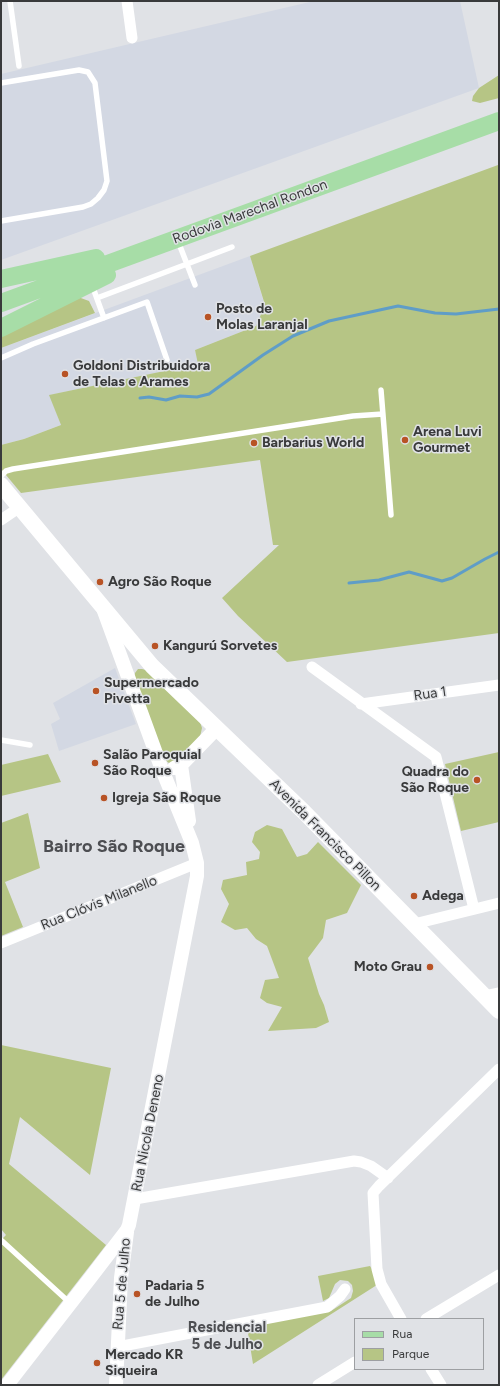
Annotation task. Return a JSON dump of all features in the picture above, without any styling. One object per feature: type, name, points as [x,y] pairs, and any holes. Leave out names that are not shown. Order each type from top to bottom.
[{"type":"main road","name":"Rodovia Marechal Rondon","points":[[1,303],[499,121]]},
{"type":"main road","points":[[1,280],[177,239]]},
{"type":"main road","points":[[1,328],[94,290],[177,239]]},
{"type":"main road","name":"Avenida Francisco Pillon","points":[[1,485],[148,662],[304,812],[414,924],[492,995],[499,1011]]},
{"type":"street","points":[[127,1],[132,38]]},
{"type":"street","points":[[1,520],[20,507]]},
{"type":"street","points":[[103,607],[161,767],[192,843]]},
{"type":"street","points":[[126,673],[134,663],[143,661],[148,662]]},
{"type":"street","points":[[312,668],[436,757],[474,909]]},
{"type":"street","name":"Rua 1","points":[[361,704],[498,688]]},
{"type":"street","points":[[161,767],[173,768],[181,764],[216,729]]},
{"type":"street","points":[[181,764],[192,843]]},
{"type":"street","name":"Rua Nicola Deneno","points":[[7,1385],[102,1263],[127,1230],[129,1225],[197,876],[197,863],[192,843]]},
{"type":"street","name":"Rua Clóvis Milanello","points":[[1,943],[197,863]]},
{"type":"street","points":[[414,924],[499,903]]},
{"type":"street","points":[[400,1318],[381,1284],[377,1269],[373,1200],[374,1193],[499,1068]]},
{"type":"street","points":[[135,1199],[354,1161],[371,1166],[388,1178]]},
{"type":"street","name":"Rua 5 de Julho","points":[[116,1385],[122,1270],[127,1230]]},
{"type":"street","points":[[102,1263],[112,1271],[122,1270]]},
{"type":"street","points":[[428,1318],[499,1275]]},
{"type":"street","points":[[117,1347],[327,1307],[340,1296],[345,1289]]},
{"type":"street","points":[[318,1385],[354,1363]]},
{"type":"street","points":[[432,1370],[441,1385]]},
{"type":"lane","points":[[10,1],[20,66]]},
{"type":"lane","points":[[1,83],[78,70],[88,72],[95,83],[107,181],[104,190],[91,204],[83,207],[1,221]]},
{"type":"lane","points":[[177,239],[195,285]]},
{"type":"lane","points":[[104,318],[94,290],[187,264],[232,247]]},
{"type":"lane","points":[[1,358],[33,344],[146,302],[167,360]]},
{"type":"lane","points":[[381,390],[391,515]]},
{"type":"lane","points":[[1,476],[6,471],[12,469],[354,416],[382,414]]},
{"type":"lane","points":[[1,740],[30,745]]},
{"type":"lane","points":[[1,1240],[70,1304]]},
{"type":"shaded area","points":[[314,1],[460,1],[479,88],[1,260],[1,74]]},
{"type":"shaded area","points":[[250,256],[265,306],[256,326],[195,350],[199,364],[50,395],[61,425],[24,439],[1,445],[1,348]]},
{"type":"shaded area","points":[[115,668],[136,724],[59,751],[51,724],[60,719],[53,703]]},
{"type":"green space","points":[[499,75],[499,98],[480,103],[472,101],[473,96],[479,88]]},
{"type":"green space","points":[[498,165],[499,633],[287,662],[238,616],[222,598],[279,545],[273,545],[260,460],[21,493],[1,469],[1,445],[24,439],[61,425],[49,395],[198,364],[195,350],[256,326],[265,305],[250,256]]},
{"type":"green space","points":[[78,297],[89,301],[95,313],[1,348],[1,333]]},
{"type":"green space","points":[[138,669],[146,670],[200,722],[202,728],[200,737],[173,763],[169,763],[165,760],[134,677]]},
{"type":"green space","points":[[499,752],[499,822],[461,831],[445,764]]},
{"type":"green space","points":[[48,754],[61,782],[1,796],[1,765]]},
{"type":"green space","points":[[28,813],[40,868],[5,882],[23,927],[1,936],[1,823]]},
{"type":"green space","points":[[267,825],[282,829],[297,857],[307,854],[318,842],[361,885],[347,913],[326,920],[323,938],[308,958],[329,1022],[316,1028],[268,1031],[282,1007],[267,1003],[260,998],[265,980],[279,978],[267,946],[256,939],[247,928],[235,930],[221,922],[229,904],[221,889],[223,880],[247,875],[246,862],[259,859],[260,852],[252,842],[255,832]]},
{"type":"green space","points":[[1,1045],[111,1068],[90,1175],[20,1117],[9,1164],[106,1245],[1,1380],[1,1240],[6,1235],[1,1229]]},
{"type":"green space","points":[[370,1266],[380,1283],[253,1364],[247,1327],[331,1311],[351,1298],[353,1291],[352,1285],[348,1281],[340,1280],[335,1284],[329,1298],[323,1301],[318,1276]]},
{"type":"waterway","points":[[140,398],[149,397],[166,400],[180,396],[197,397],[209,394],[263,355],[293,336],[329,321],[398,306],[435,313],[456,314],[499,309]]},
{"type":"waterway","points":[[349,583],[379,580],[409,572],[442,581],[452,578],[499,552]]},
{"type":"place","name":"Posto de Molas Laranjal","points":[[208,317]]},
{"type":"place","name":"Goldoni Distribuidora de Telas e Arames","points":[[65,374]]},
{"type":"place","name":"Arena Luvi Gourmet","points":[[405,440]]},
{"type":"place","name":"Barbarius World","points":[[254,443]]},
{"type":"place","name":"Agro São Roque","points":[[100,582]]},
{"type":"place","name":"Kangurú Sorvetes","points":[[155,646]]},
{"type":"place","name":"Supermercado Pivetta","points":[[96,691]]},
{"type":"place","name":"Salão Paroquial São Roque","points":[[95,763]]},
{"type":"place","name":"Quadra do São Roque","points":[[477,780]]},
{"type":"place","name":"Igreja São Roque","points":[[104,798]]},
{"type":"place","name":"Adega","points":[[414,896]]},
{"type":"place","name":"Moto Grau","points":[[430,967]]},
{"type":"place","name":"Padaria 5 de Julho","points":[[137,1294]]},
{"type":"place","name":"Mercado KR Siqueira","points":[[97,1363]]},
{"type":"district","name":"Bairro São Roque","points":[[114,847]]},
{"type":"district","name":"Residencial 5 de Julho","points":[[227,1336]]}]
